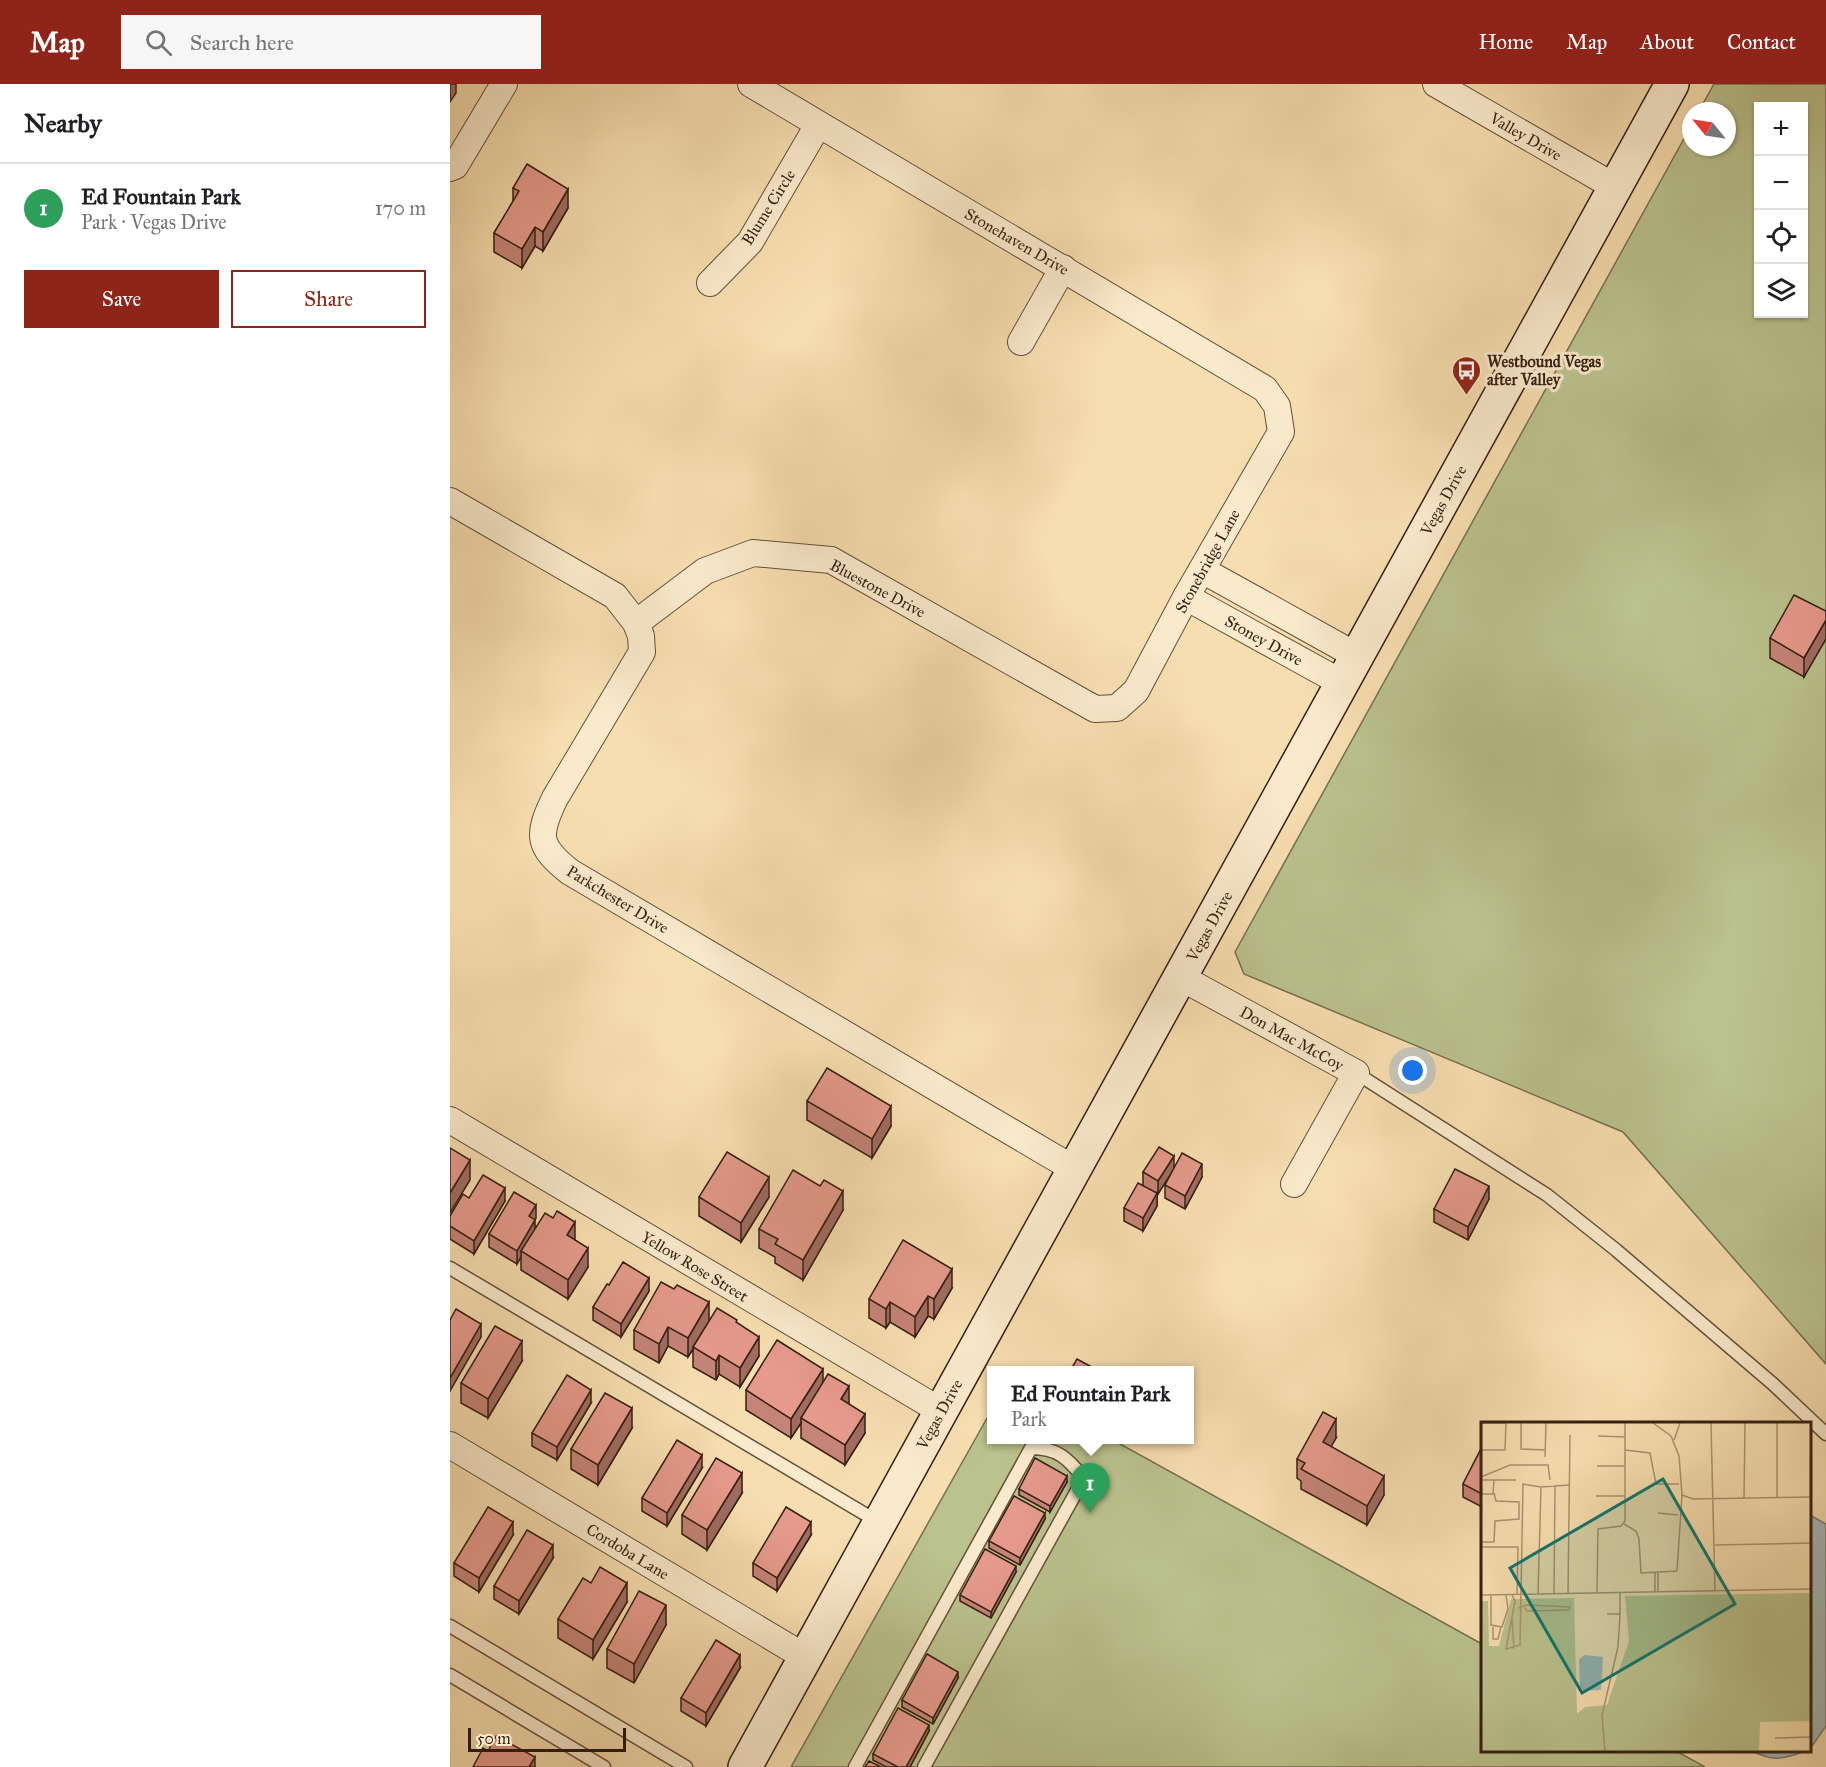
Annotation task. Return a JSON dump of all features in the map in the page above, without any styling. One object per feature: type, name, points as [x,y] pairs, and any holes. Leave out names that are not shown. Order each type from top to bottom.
[{"type":"main road","name":"Vegas Drive","points":[[745,1767],[1672,84]]},
{"type":"street","points":[[450,168],[456,166],[504,84]]},
{"type":"street","name":"Stonehaven Drive","points":[[751,84],[1265,389],[1277,406]]},
{"type":"street","name":"Valley Drive","points":[[1436,84],[1615,187]]},
{"type":"street","name":"Blume Circle","points":[[710,284],[750,242],[818,125]]},
{"type":"street","points":[[1021,342],[1063,268]]},
{"type":"street","name":"Stonebridge Lane","points":[[1116,708],[1136,691],[1186,597],[1281,432],[1277,406]]},
{"type":"street","name":"Parkchester Drive","points":[[450,501],[615,596],[636,623],[642,636],[642,652],[555,798],[544,821],[543,841],[553,858],[570,872],[1074,1169]]},
{"type":"street","name":"Bluestone Drive","points":[[636,623],[705,571],[753,553],[831,560],[1095,709],[1116,708]]},
{"type":"street","name":"Stoney Drive","points":[[1202,570],[1349,670]]},
{"type":"street","name":"Stoney Drive","points":[[1186,597],[1349,670]]},
{"type":"street","name":"Don Mac McCoy","points":[[1180,977],[1356,1073],[1294,1184]]},
{"type":"street","name":"Yellow Rose Street","points":[[450,1120],[941,1411]]},
{"type":"street","name":"Cordoba Lane","points":[[450,1445],[805,1657]]},
{"type":"lane","points":[[1356,1073],[1547,1196],[1633,1264],[1773,1384],[1826,1434]]},
{"type":"lane","points":[[450,1268],[879,1522]]},
{"type":"lane","points":[[855,1767],[1031,1448],[1046,1448],[1071,1462],[1084,1478],[924,1767]]},
{"type":"lane","points":[[450,1626],[686,1767]]},
{"type":"lane","points":[[450,1675],[604,1767]]},
{"type":"green space","points":[[1714,84],[1826,84],[1826,1364],[1623,1132],[1244,974],[1235,952],[1682,142],[1682,156],[1736,156],[1736,102],[1704,102]]},
{"type":"green space","points":[[987,1418],[987,1444],[1120,1444],[1481,1643],[1481,1752],[1678,1752],[1705,1767],[791,1767]]},
{"type":"shaded area","points":[[1811,1516],[1826,1524],[1826,1726],[1811,1748]]},
{"type":"shaded area","points":[[1754,1752],[1803,1752],[1779,1758],[1766,1757]]},
{"type":"building","points":[[527,164],[568,189],[543,232],[535,227],[522,249],[494,233],[519,191],[513,188]]},
{"type":"building","points":[[1794,595],[1826,611],[1826,620],[1804,658],[1770,638]]},
{"type":"building","points":[[827,1068],[891,1106],[872,1139],[807,1101]]},
{"type":"building","points":[[1159,1147],[1174,1156],[1158,1181],[1143,1172]]},
{"type":"building","points":[[450,1148],[470,1160],[450,1193]]},
{"type":"building","points":[[727,1152],[769,1177],[741,1223],[699,1197]]},
{"type":"building","points":[[1182,1153],[1202,1164],[1185,1196],[1165,1185]]},
{"type":"building","points":[[1455,1169],[1489,1186],[1468,1227],[1434,1209]]},
{"type":"building","points":[[793,1170],[820,1186],[824,1180],[843,1191],[803,1260],[775,1244],[778,1239],[759,1229]]},
{"type":"building","points":[[483,1175],[505,1188],[474,1241],[450,1226],[450,1216],[463,1194],[469,1198]]},
{"type":"building","points":[[1138,1183],[1157,1193],[1143,1218],[1124,1208]]},
{"type":"building","points":[[514,1192],[536,1205],[529,1216],[535,1220],[517,1251],[489,1234]]},
{"type":"building","points":[[557,1211],[575,1222],[567,1235],[588,1248],[568,1280],[521,1251],[545,1213],[553,1218]]},
{"type":"building","points":[[903,1240],[952,1269],[934,1299],[928,1296],[915,1317],[890,1302],[886,1309],[869,1299]]},
{"type":"building","points":[[623,1262],[649,1278],[621,1324],[593,1307]]},
{"type":"building","points":[[661,1282],[674,1289],[677,1285],[709,1302],[688,1338],[668,1327],[659,1344],[634,1330]]},
{"type":"building","points":[[717,1308],[759,1337],[740,1368],[719,1355],[716,1361],[693,1347]]},
{"type":"building","points":[[456,1309],[481,1324],[450,1378],[450,1320]]},
{"type":"building","points":[[495,1326],[522,1341],[488,1399],[461,1383]]},
{"type":"building","points":[[777,1340],[823,1369],[791,1419],[746,1390]]},
{"type":"building","points":[[1077,1359],[1090,1366],[1073,1366]]},
{"type":"building","points":[[828,1374],[849,1386],[841,1399],[865,1414],[845,1445],[801,1418]]},
{"type":"building","points":[[567,1375],[591,1390],[557,1447],[532,1433]]},
{"type":"building","points":[[605,1393],[632,1408],[598,1465],[571,1449]]},
{"type":"building","points":[[1323,1412],[1336,1419],[1323,1442],[1384,1476],[1367,1506],[1301,1469],[1305,1463],[1297,1459]]},
{"type":"building","points":[[677,1440],[702,1455],[667,1513],[642,1498]]},
{"type":"building","points":[[1481,1449],[1481,1493],[1463,1484]]},
{"type":"building","points":[[716,1458],[742,1473],[707,1530],[682,1515]]},
{"type":"building","points":[[1035,1458],[1067,1476],[1050,1506],[1019,1489]]},
{"type":"building","points":[[1014,1496],[1045,1513],[1020,1558],[989,1541]]},
{"type":"building","points":[[488,1507],[513,1522],[479,1578],[454,1563]]},
{"type":"building","points":[[786,1507],[811,1522],[777,1578],[753,1563]]},
{"type":"building","points":[[527,1530],[553,1545],[519,1601],[494,1586]]},
{"type":"building","points":[[985,1549],[1016,1566],[991,1612],[960,1595]]},
{"type":"building","points":[[600,1567],[627,1583],[593,1640],[558,1619],[583,1578],[591,1583]]},
{"type":"building","points":[[639,1591],[666,1605],[634,1664],[607,1649]]},
{"type":"building","points":[[716,1640],[740,1655],[706,1713],[681,1698]]},
{"type":"building","points":[[927,1654],[958,1672],[933,1718],[902,1700]]},
{"type":"building","points":[[898,1708],[929,1725],[906,1767],[898,1767],[873,1754]]},
{"type":"building","points":[[496,1736],[535,1757],[529,1767],[473,1767],[483,1748],[488,1751]]},
{"type":"building","points":[[869,1761],[881,1767],[865,1767]]},
{"type":"place","name":"Westbound Vegas after Valley","points":[[1466,396]]},
{"type":"place","name":"Ed Fountain Park","points":[[1090,1513]]}]
